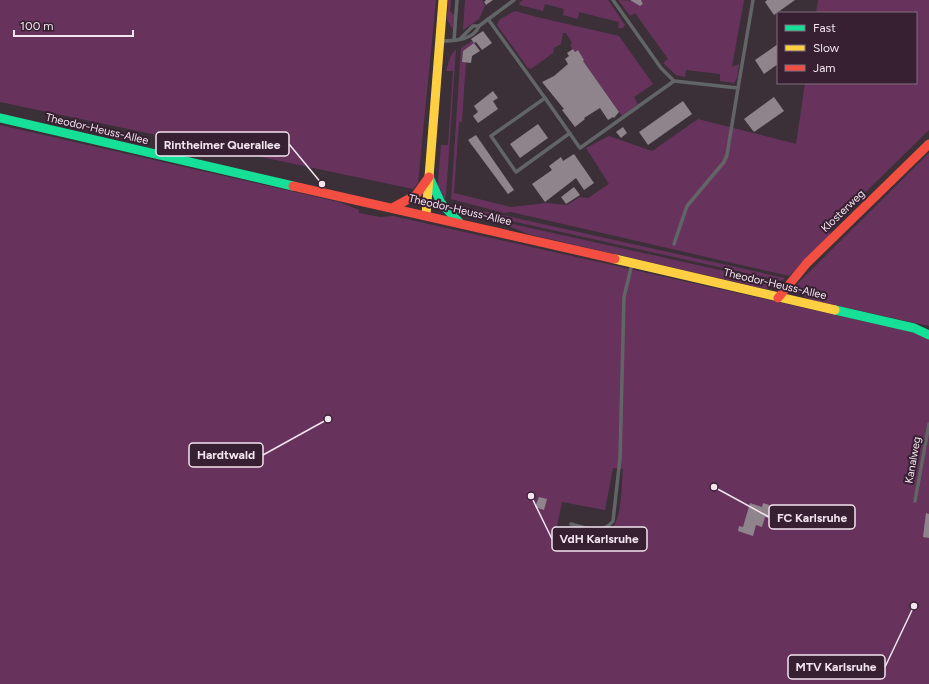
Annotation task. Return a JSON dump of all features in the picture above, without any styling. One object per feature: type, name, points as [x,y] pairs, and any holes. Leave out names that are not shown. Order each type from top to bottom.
[{"type":"main road","points":[[426,215],[443,0]]},
{"type":"main road","name":"Theodor-Heuss-Allee","points":[[0,118],[394,207],[778,298],[914,328],[929,329]]},
{"type":"main road","name":"Klosterweg","points":[[778,298],[807,262],[929,144]]},
{"type":"main road","points":[[394,207],[416,195],[429,177]]},
{"type":"main road","points":[[429,177],[441,204],[460,223]]},
{"type":"main road","name":"Theodor-Heuss-Allee","points":[[914,328],[929,335]]},
{"type":"lane","points":[[454,40],[457,0]]},
{"type":"lane","points":[[439,41],[460,39],[472,35],[477,31],[479,26],[514,0]]},
{"type":"lane","points":[[612,0],[660,68],[674,81],[738,88]]},
{"type":"lane","points":[[674,244],[687,206],[724,162],[727,155],[753,0]]},
{"type":"lane","points":[[488,19],[580,148],[674,81]]},
{"type":"lane","points":[[460,39],[473,26],[479,26]]},
{"type":"lane","points":[[545,98],[491,136],[516,172],[570,133]]},
{"type":"lane","points":[[571,524],[599,531],[608,528],[613,521],[620,458],[624,297],[632,264]]},
{"type":"lane","name":"Kanalweg","points":[[915,500],[929,424]]},
{"type":"shaded area","points":[[0,0],[436,0],[418,183],[413,189],[0,102]]},
{"type":"shaded area","points":[[448,0],[451,0],[450,11],[454,15],[453,29],[447,20]]},
{"type":"shaded area","points":[[465,0],[482,0],[485,6],[479,19],[463,30]]},
{"type":"shaded area","points":[[523,0],[608,0],[625,25],[623,28],[618,28],[619,22],[579,12],[578,19],[563,15],[564,9],[545,4],[543,11],[520,5],[519,3]]},
{"type":"shaded area","points":[[618,0],[634,1],[641,6],[643,4],[641,0],[744,0],[732,67],[739,64],[737,78],[734,83],[720,81],[720,74],[686,70],[685,77],[676,75],[663,63],[668,59],[635,13],[630,16]]},
{"type":"shaded area","points":[[818,0],[929,0],[929,130],[827,230],[831,234],[789,276],[511,212],[504,213],[451,199],[461,48],[472,41],[474,43],[463,51],[462,62],[466,62],[462,122],[459,122],[454,193],[511,207],[547,203],[567,205],[580,197],[588,198],[609,184],[586,148],[609,136],[652,151],[698,119],[796,144],[805,84],[917,84],[917,12],[816,12]]},
{"type":"shaded area","points":[[515,11],[619,36],[653,84],[634,97],[638,104],[622,116],[583,61],[584,60],[578,50],[575,52],[570,45],[572,43],[566,33],[563,33],[561,44],[554,48],[553,53],[531,69],[528,68],[497,25],[500,19]]},
{"type":"shaded area","points":[[456,49],[445,199],[438,186],[438,181],[441,145],[448,145],[453,71],[446,71],[450,57]]},
{"type":"shaded area","points":[[0,125],[339,202],[359,210],[359,213],[380,217],[393,216],[929,336],[929,684],[0,684]],"holes":[[[613,468],[623,469],[619,513],[613,527],[608,532],[599,535],[568,533],[553,546],[562,502],[605,510]]]},
{"type":"shaded area","points":[[929,153],[929,326],[811,300],[799,293],[796,287],[797,284]]},
{"type":"shaded area","points":[[457,205],[785,278],[782,281],[457,209]]},
{"type":"shaded area","points":[[490,219],[779,283],[766,289],[528,234]]},
{"type":"building","points":[[486,0],[493,0],[486,5],[484,2]]},
{"type":"building","points":[[630,0],[641,0],[643,4],[640,6]]},
{"type":"building","points":[[767,0],[795,0],[774,15],[765,2]]},
{"type":"building","points":[[483,31],[492,43],[482,50],[476,42],[474,43],[471,39]]},
{"type":"building","points":[[474,43],[480,51],[472,56],[471,63],[462,62],[463,51]]},
{"type":"building","points":[[777,45],[777,65],[764,74],[755,60]]},
{"type":"building","points":[[573,49],[575,52],[578,50],[584,60],[583,61],[619,112],[614,118],[613,117],[608,120],[600,108],[584,118],[585,119],[575,127],[562,110],[564,109],[542,82],[554,76],[568,64],[565,59],[569,56],[567,53]]},
{"type":"building","points":[[493,91],[498,98],[493,101],[498,109],[478,123],[473,116],[478,112],[474,106]]},
{"type":"building","points":[[774,97],[784,111],[754,132],[744,119]]},
{"type":"building","points":[[683,101],[692,114],[648,145],[639,132]]},
{"type":"building","points":[[538,124],[548,138],[520,158],[510,144]]},
{"type":"building","points":[[623,127],[627,133],[621,138],[616,132]]},
{"type":"building","points":[[476,135],[514,190],[508,194],[468,140]]},
{"type":"building","points":[[574,154],[594,183],[584,190],[576,178],[545,202],[532,184],[552,170],[549,166],[561,157],[563,161]]},
{"type":"building","points":[[574,187],[580,195],[566,204],[561,197]]},
{"type":"building","points":[[539,497],[547,499],[544,510],[535,507]]},
{"type":"building","points":[[750,503],[762,507],[763,503],[772,506],[768,518],[765,517],[762,527],[756,525],[753,536],[738,531],[739,526],[743,527]]},
{"type":"building","points":[[926,513],[929,514],[929,538],[923,537]]},
{"type":"traffic: fast","points":[[0,118],[293,186]]},
{"type":"traffic: fast","points":[[430,179],[441,203],[459,222]]},
{"type":"traffic: fast","points":[[835,310],[914,328],[929,335]]},
{"type":"traffic: slow","points":[[426,215],[443,0]]},
{"type":"traffic: slow","points":[[615,259],[835,310]]},
{"type":"traffic: jam","points":[[778,298],[807,263],[929,144]]},
{"type":"traffic: jam","points":[[394,207],[416,195],[429,177]]},
{"type":"traffic: jam","points":[[293,186],[615,259]]},
{"type":"place","name":"Rintheimer Querallee","points":[[322,184]]},
{"type":"place","name":"Hardtwald","points":[[328,419]]},
{"type":"place","name":"FC Karlsruhe","points":[[714,487]]},
{"type":"place","name":"VdH Karlsruhe","points":[[531,496]]},
{"type":"place","name":"MTV Karlsruhe","points":[[914,606]]}]
